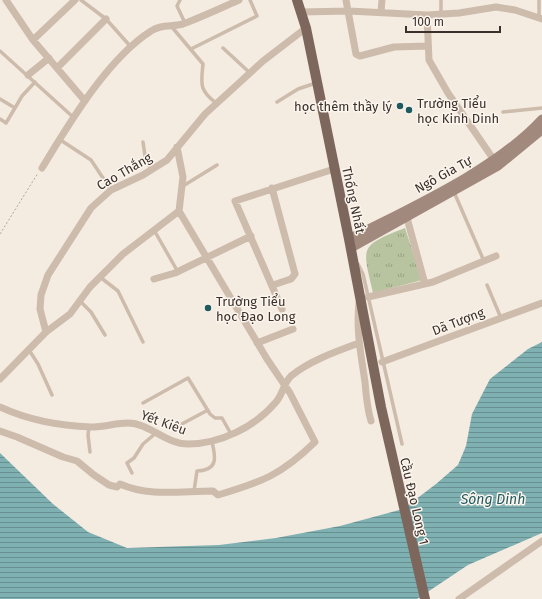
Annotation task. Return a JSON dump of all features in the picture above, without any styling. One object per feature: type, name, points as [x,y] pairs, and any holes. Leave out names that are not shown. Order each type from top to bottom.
[{"type":"main road","name":"Thống Nhất","points":[[297,0],[306,28],[334,169],[364,298],[381,407]]},
{"type":"main road","name":"Ngô Gia Tự","points":[[351,247],[405,214],[496,163],[542,119]]},
{"type":"main road","name":"Ngô Gia Tự","points":[[441,195],[454,191],[533,138],[542,130]]},
{"type":"main road","name":"Cầu Đạo Long 1","points":[[381,407],[425,599]]},
{"type":"street","points":[[6,0],[33,40],[85,101]]},
{"type":"street","points":[[33,40],[75,0]]},
{"type":"street","points":[[42,168],[73,117],[115,63],[131,48],[158,27],[185,23],[239,0]]},
{"type":"street","points":[[346,0],[356,54],[360,56],[394,47],[428,46]]},
{"type":"street","points":[[381,12],[382,0]]},
{"type":"street","points":[[301,12],[349,11],[427,15],[496,7],[515,10],[541,19]]},
{"type":"street","points":[[427,15],[429,60],[448,93],[496,163]]},
{"type":"street","points":[[57,68],[106,19]]},
{"type":"street","name":"Cao Thắng","points":[[46,332],[40,309],[41,295],[48,275],[57,258],[91,208],[111,190],[151,170],[166,160],[217,104],[250,73],[306,28]]},
{"type":"street","points":[[28,75],[49,58]]},
{"type":"street","points":[[0,431],[17,436],[63,457],[77,461],[109,485],[117,487],[120,484],[129,488],[160,494],[212,491],[218,495],[258,483],[286,468],[315,442],[284,384],[257,343],[179,211],[182,186],[182,169],[177,147]]},
{"type":"street","points":[[282,309],[273,284],[235,201],[334,169]]},
{"type":"street","points":[[272,188],[295,274],[291,278],[273,284]]},
{"type":"street","points":[[0,379],[46,332],[70,314],[90,287],[123,254],[179,211]]},
{"type":"street","points":[[405,214],[425,284]]},
{"type":"street","points":[[154,279],[178,272],[251,236]]},
{"type":"street","points":[[371,422],[368,410],[357,320],[364,298],[425,284],[496,256]]},
{"type":"street","name":"Dã Tượng","points":[[382,362],[542,303]]},
{"type":"street","points":[[257,343],[293,329]]},
{"type":"street","name":"Yết Kiêu","points":[[0,407],[16,414],[62,425],[90,426],[128,423],[136,424],[172,440],[187,444],[212,441],[231,435],[249,425],[276,402],[284,384],[292,376],[309,365],[359,342]]},
{"type":"street","points":[[459,599],[542,542]]},
{"type":"lane","points":[[81,0],[106,19],[131,48]]},
{"type":"lane","points":[[180,0],[177,6],[185,23]]},
{"type":"lane","points":[[191,49],[256,16],[250,0]]},
{"type":"lane","points":[[441,14],[442,0]]},
{"type":"lane","points":[[539,0],[541,19]]},
{"type":"lane","points":[[171,26],[203,64],[201,86],[207,96],[217,104]]},
{"type":"lane","points":[[223,48],[250,73]]},
{"type":"lane","points":[[0,51],[73,117]]},
{"type":"lane","points":[[0,119],[6,122],[22,96],[35,82]]},
{"type":"lane","points":[[276,102],[298,89],[317,83]]},
{"type":"lane","points":[[0,99],[15,108]]},
{"type":"lane","points":[[503,112],[542,108]]},
{"type":"lane","points":[[59,139],[91,160],[111,190]]},
{"type":"lane","points":[[143,142],[144,156],[151,170]]},
{"type":"lane","points":[[182,186],[217,164]]},
{"type":"lane","points":[[454,191],[484,261]]},
{"type":"lane","points":[[154,230],[178,272]]},
{"type":"lane","points":[[100,277],[118,292],[143,342]]},
{"type":"lane","points":[[487,285],[501,318]]},
{"type":"lane","points":[[364,298],[382,362],[402,444]]},
{"type":"lane","points":[[80,301],[92,312],[105,335]]},
{"type":"lane","points":[[29,350],[38,364],[52,395]]},
{"type":"lane","points":[[143,404],[188,378],[208,410],[215,418],[222,418],[231,435]]},
{"type":"lane","points":[[178,426],[208,410]]},
{"type":"lane","points":[[90,426],[88,435],[90,452]]},
{"type":"lane","points":[[132,473],[126,463],[134,458],[143,444],[156,433]]},
{"type":"lane","points":[[194,491],[197,471],[204,470],[213,465],[216,457],[212,441]]},
{"type":"path","points":[[0,234],[42,168]]},
{"type":"green space","points":[[405,228],[422,280],[373,293],[367,266],[366,257],[368,250],[372,244],[379,239]]},
{"type":"water","name":"Sông Dinh","points":[[542,342],[542,533],[468,565],[417,599],[0,599],[0,453],[53,504],[88,532],[127,548],[219,545],[276,538],[340,526],[403,509],[458,465],[466,446],[472,414],[490,379],[528,349]]},
{"type":"place","name":"học thêm thầy lý","points":[[400,106]]},
{"type":"place","name":"Trường Tiểu học Kinh Dinh","points":[[409,110]]},
{"type":"place","name":"Trường Tiểu học Đạo Long","points":[[208,308]]}]
